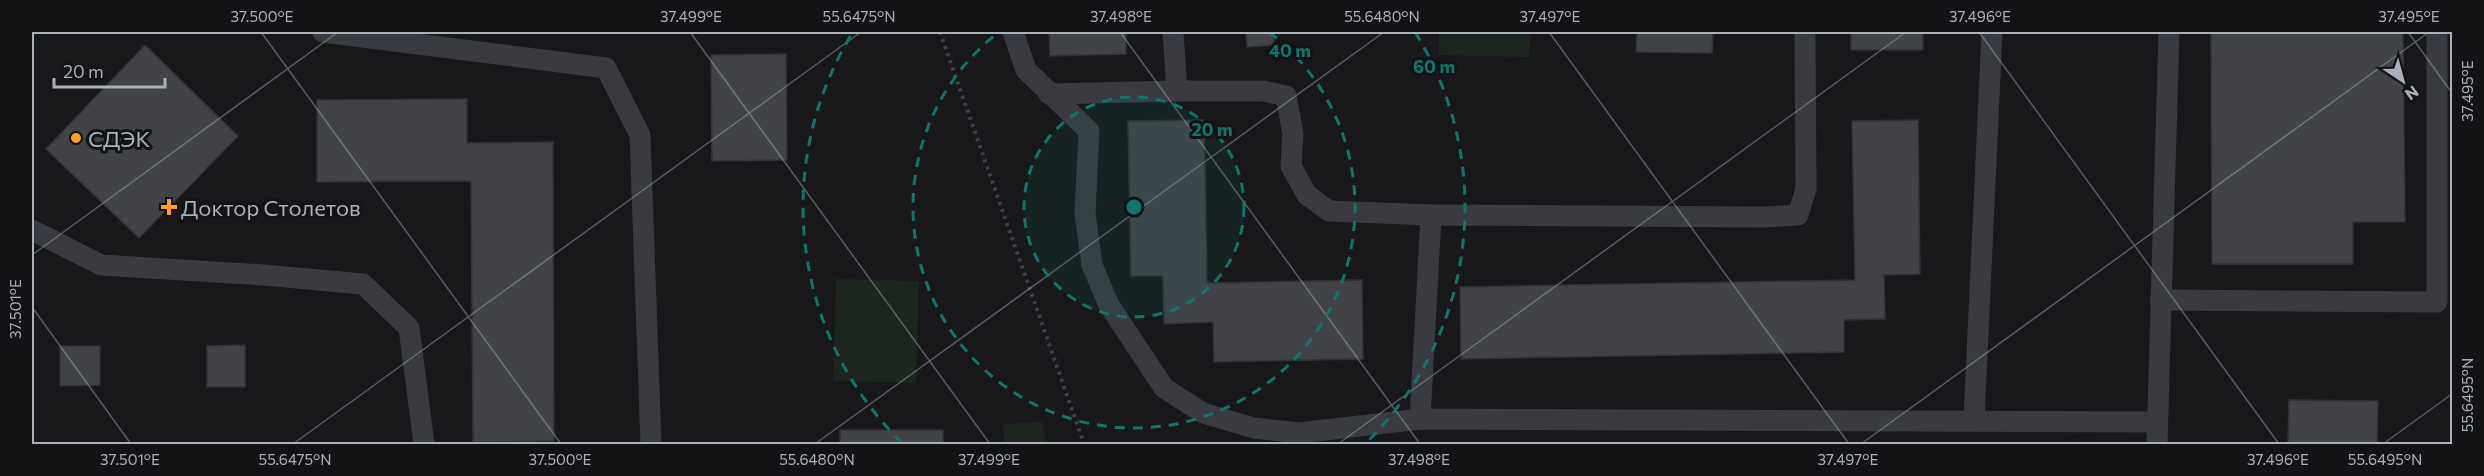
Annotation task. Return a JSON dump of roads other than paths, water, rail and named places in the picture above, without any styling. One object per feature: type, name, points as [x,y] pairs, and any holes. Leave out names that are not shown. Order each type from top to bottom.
[{"type":"lane","points":[[323,32],[606,68],[640,135],[651,444]]},
{"type":"lane","points":[[1013,32],[1026,70],[1089,131],[1085,213],[1092,266],[1109,305],[1164,388],[1203,413],[1299,439],[1420,419],[2157,422]]},
{"type":"lane","points":[[1173,32],[1177,91]]},
{"type":"lane","points":[[1049,94],[1263,91],[1286,96],[1293,134],[1291,166],[1307,195],[1329,212],[1431,215],[1764,217],[1798,215],[1806,189],[1805,32]]},
{"type":"lane","points":[[1974,420],[1992,32]]},
{"type":"lane","points":[[2157,444],[2169,32]]},
{"type":"lane","points":[[2160,300],[2437,302],[2437,32]]},
{"type":"lane","points":[[1420,419],[1431,215]]},
{"type":"lane","points":[[32,230],[101,265],[264,274],[363,284],[409,328],[424,444]]},
{"type":"place","name":"СДЭК","points":[[76,138]]},
{"type":"place","name":"Доктор Столетов","points":[[169,207]]}]
